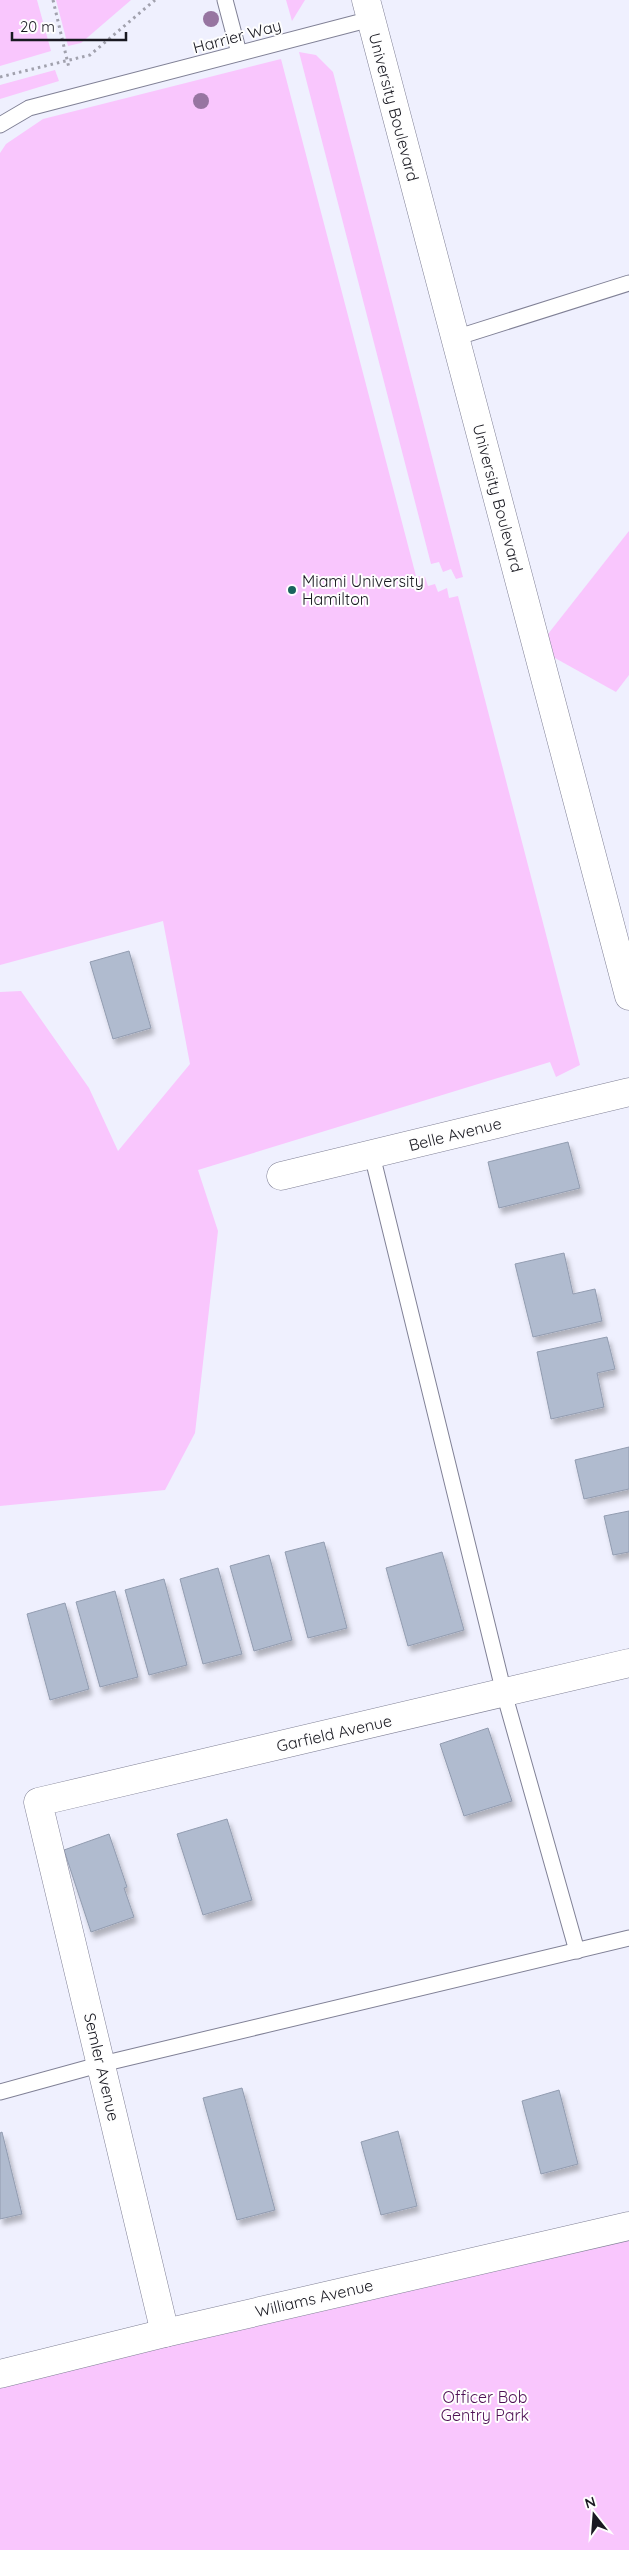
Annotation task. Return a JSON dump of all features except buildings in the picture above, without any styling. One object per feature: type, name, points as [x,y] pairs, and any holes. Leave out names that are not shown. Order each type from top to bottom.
[{"type":"street","name":"University Boulevard","points":[[368,9],[629,996]]},
{"type":"street","name":"Belle Avenue","points":[[281,1176],[629,1092]]},
{"type":"street","name":"Garfield Avenue","points":[[38,1802],[629,1663]]},
{"type":"street","name":"Semler Avenue","points":[[38,1802],[165,2333]]},
{"type":"street","name":"Williams Avenue","points":[[0,2374],[165,2333],[629,2226]]},
{"type":"lane","points":[[225,0],[240,53]]},
{"type":"lane","name":"Harrier Way","points":[[0,125],[29,108],[240,53],[368,9]]},
{"type":"lane","points":[[455,338],[629,283]]},
{"type":"lane","points":[[372,1155],[504,1693],[577,1951]]},
{"type":"lane","points":[[0,2092],[102,2064],[629,1938]]},
{"type":"path","points":[[53,0],[76,96]]},
{"type":"path","points":[[0,77],[90,55],[155,0]]},
{"type":"green space","points":[[0,0],[37,0],[51,51],[0,66]]},
{"type":"green space","points":[[56,0],[131,0],[81,43],[68,46]]},
{"type":"green space","points":[[286,0],[305,0],[292,21]]},
{"type":"green space","points":[[299,52],[316,55],[333,72],[463,577],[456,579],[451,569],[443,572],[439,562],[431,564]]},
{"type":"green space","name":"Miami University Hamilton","points":[[281,59],[416,576],[425,577],[428,586],[435,584],[438,592],[447,588],[449,598],[458,596],[580,1065],[556,1077],[550,1062],[198,1170],[218,1231],[195,1433],[165,1490],[0,1506],[0,992],[21,991],[89,1088],[118,1151],[190,1064],[163,921],[0,965],[0,153],[6,144],[43,119]]},
{"type":"green space","points":[[55,70],[59,81],[0,99],[0,85]]},
{"type":"green space","points":[[629,531],[629,675],[616,692],[537,648]]},
{"type":"green space","name":"Officer Bob Gentry Park","points":[[629,2226],[629,2550],[0,2550],[0,2374]]},
{"type":"place","name":"Miami University Hamilton","points":[[292,590]]}]
